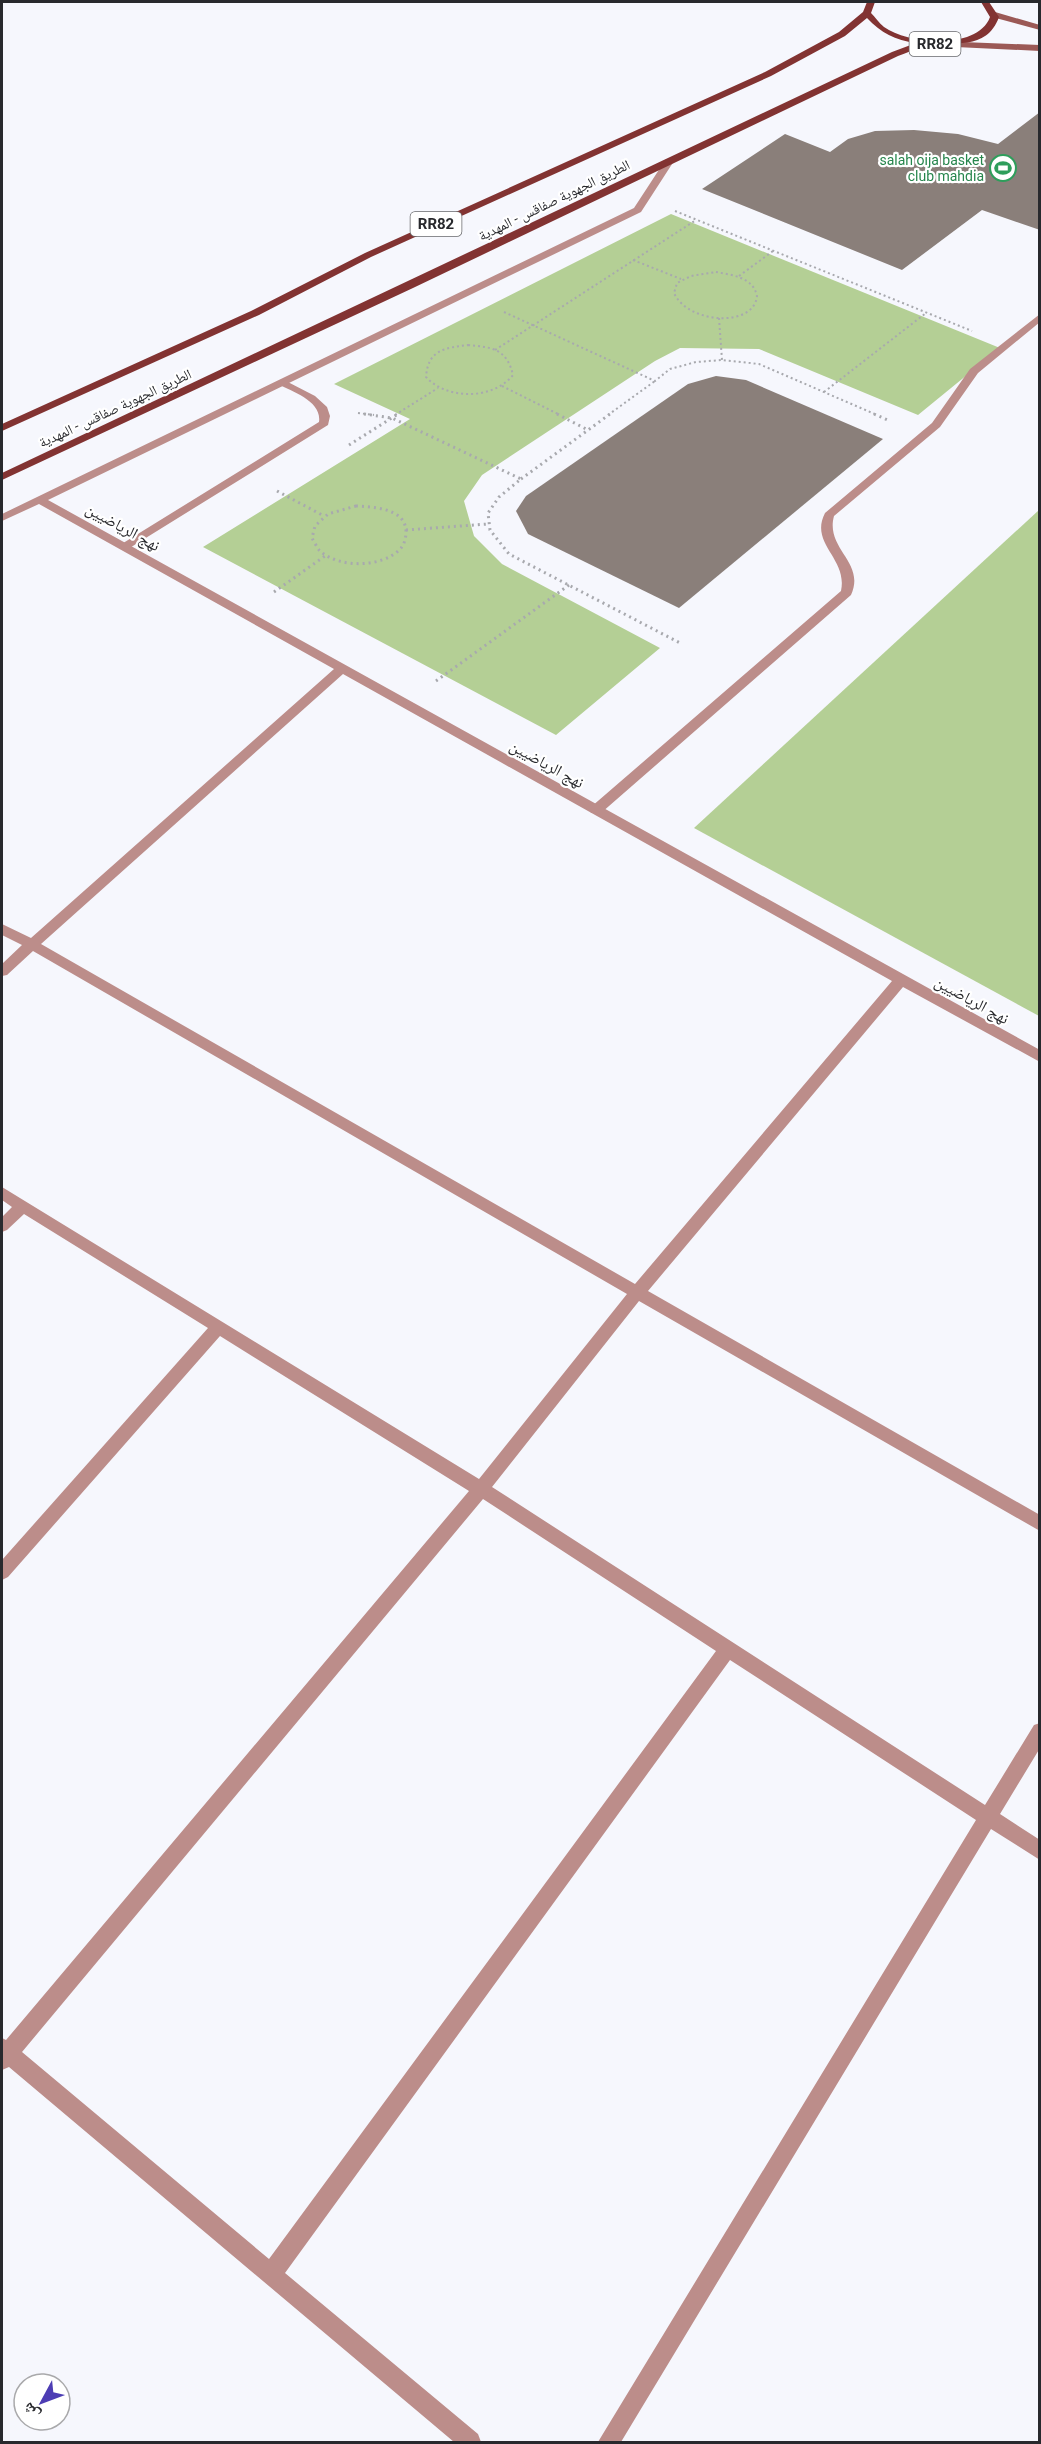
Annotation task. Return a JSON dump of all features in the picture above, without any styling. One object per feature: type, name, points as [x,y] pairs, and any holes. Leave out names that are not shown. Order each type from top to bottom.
[{"type":"main road","points":[[867,14],[871,2]]},
{"type":"main road","points":[[985,2],[995,9],[1040,28]]},
{"type":"main road","name":"RR82","points":[[867,14],[879,29],[892,36],[938,44],[962,42],[982,36],[991,30],[995,22],[995,9]]},
{"type":"main road","name":"الطريق الجهوية صفاقس - المهدية","points":[[2,428],[255,313],[368,255],[768,74],[842,34],[867,14]]},
{"type":"main road","name":"الطريق الجهوية صفاقس - المهدية","points":[[2,477],[410,286],[895,54],[925,43]]},
{"type":"main road","points":[[938,44],[1040,48]]},
{"type":"street","points":[[2,518],[638,210],[669,161]]},
{"type":"street","points":[[596,810],[847,592],[851,582],[850,572],[824,530],[829,515],[924,436],[946,414],[966,380],[1040,316]]},
{"type":"street","points":[[124,547],[324,423],[325,410],[320,405],[282,382]]},
{"type":"street","name":"نهج الرياضيين","points":[[39,500],[1040,1057]]},
{"type":"street","points":[[2,971],[342,669]]},
{"type":"street","points":[[2,929],[638,1291],[1040,1524]]},
{"type":"street","points":[[470,2442],[271,2274],[3,2054],[481,1489],[638,1291],[901,980]]},
{"type":"street","points":[[2,1193],[21,1207],[481,1489],[1040,1851]]},
{"type":"street","points":[[2,1226],[21,1207]]},
{"type":"street","points":[[2,1572],[218,1328]]},
{"type":"street","points":[[271,2274],[728,1648]]},
{"type":"street","points":[[609,2442],[1040,1731]]},
{"type":"path","points":[[644,199],[1006,344]]},
{"type":"path","points":[[495,350],[696,220]]},
{"type":"path","points":[[738,276],[773,251]]},
{"type":"path","points":[[633,261],[682,279]]},
{"type":"path","points":[[709,272],[738,276],[752,284],[757,291],[758,298],[747,311],[737,316],[719,318],[697,315],[677,304],[673,296],[673,289],[682,279],[709,272]]},
{"type":"path","points":[[465,294],[655,381]]},
{"type":"path","points":[[823,393],[926,313]]},
{"type":"path","points":[[719,318],[723,360]]},
{"type":"path","points":[[468,345],[495,350],[506,356],[512,363],[513,371],[510,379],[502,386],[485,393],[463,395],[438,388],[429,381],[425,373],[426,364],[441,351],[468,345]]},
{"type":"path","points":[[682,644],[509,554],[493,537],[488,524],[488,512],[494,500],[670,369],[696,362],[723,360],[759,364],[924,436]]},
{"type":"path","points":[[502,386],[588,430]]},
{"type":"path","points":[[326,417],[360,413],[392,418],[521,479]]},
{"type":"path","points":[[243,473],[324,516]]},
{"type":"path","points":[[371,506],[396,515],[404,523],[406,530],[405,542],[398,551],[386,559],[354,564],[325,556],[316,548],[312,539],[313,529],[324,516],[341,508],[371,506]]},
{"type":"path","points":[[406,530],[488,524]]},
{"type":"path","points":[[244,614],[325,556]]},
{"type":"path","points":[[436,681],[569,585]]},
{"type":"green space","points":[[671,214],[1000,348],[918,415],[759,349],[680,348],[655,361],[482,475],[464,501],[474,536],[502,564],[660,648],[556,735],[203,547],[410,419],[334,384]]},
{"type":"green space","points":[[1039,510],[1039,1016],[694,828]]},
{"type":"building","points":[[1040,112],[1040,230],[982,210],[902,270],[702,189],[785,134],[830,152],[848,139],[875,131],[914,130],[958,134],[998,144]]},
{"type":"building","points":[[716,376],[746,380],[883,439],[679,608],[528,534],[516,511],[526,496],[688,384]]},
{"type":"place","name":"salah oija basket club mahdia","points":[[1003,168]]}]
